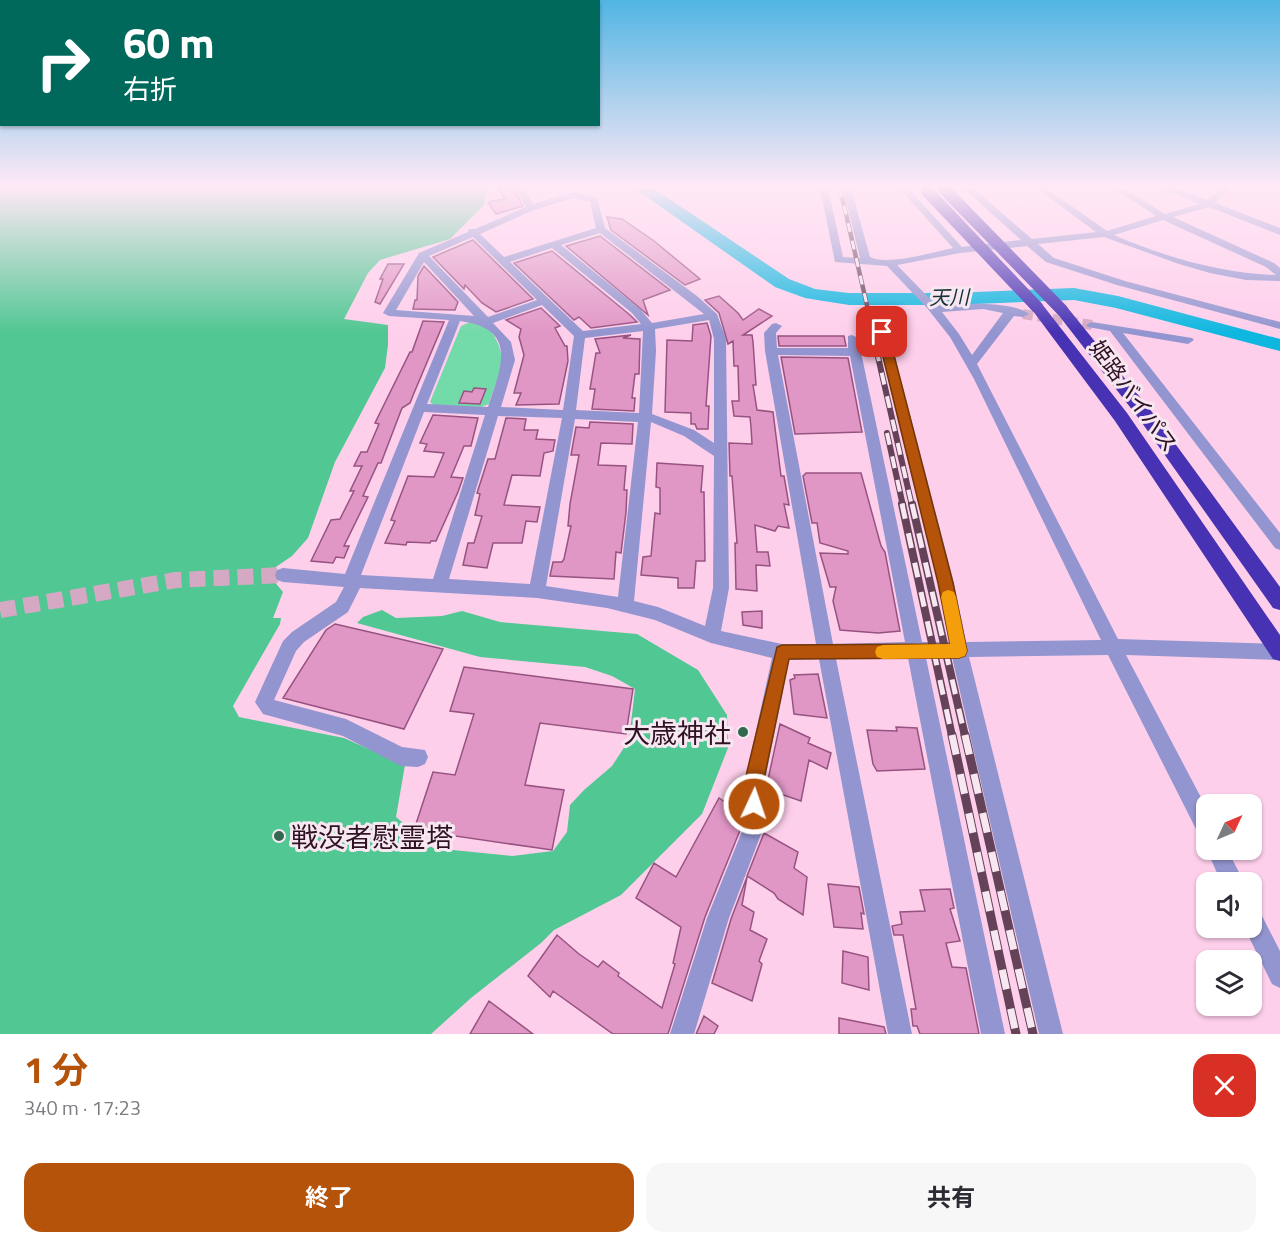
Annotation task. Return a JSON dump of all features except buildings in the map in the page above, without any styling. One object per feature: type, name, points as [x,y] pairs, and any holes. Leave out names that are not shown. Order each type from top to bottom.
[{"type":"highway","name":"姫路バイパス","points":[[963,236],[1024,311],[1121,417],[1280,652]]},
{"type":"highway","name":"姫路バイパス","points":[[990,236],[1062,310],[1146,416],[1280,602]]},
{"type":"street","points":[[461,236],[423,255],[389,313],[487,321],[546,300]]},
{"type":"street","points":[[478,236],[580,334]]},
{"type":"street","points":[[504,260],[578,236]]},
{"type":"street","points":[[611,236],[693,298],[713,316],[720,339],[721,588],[711,636]]},
{"type":"street","points":[[834,236],[839,260],[869,261],[892,265],[960,250],[1087,236]]},
{"type":"street","points":[[859,236],[865,258],[869,261]]},
{"type":"street","points":[[947,236],[960,250]]},
{"type":"street","points":[[1021,236],[1050,260],[1121,283],[1280,326]]},
{"type":"street","points":[[1112,236],[1221,273],[1256,278],[1280,276],[1275,265],[1209,236]]},
{"type":"street","points":[[554,244],[636,311],[649,327],[650,351],[645,417],[625,605]]},
{"type":"street","points":[[1143,248],[1186,260],[1243,267],[1275,265]]},
{"type":"street","points":[[423,255],[505,342],[509,360],[439,586]]},
{"type":"street","points":[[892,265],[932,307],[955,336],[971,364],[1196,808]]},
{"type":"street","points":[[932,307],[983,306],[1024,311]]},
{"type":"street","points":[[971,364],[1024,311]]},
{"type":"street","points":[[580,334],[649,327],[713,316]]},
{"type":"street","points":[[418,758],[400,756],[346,728],[270,708],[264,702],[289,646],[298,637],[342,607],[456,317]]},
{"type":"street","points":[[1092,325],[1188,340]]},
{"type":"street","points":[[776,326],[770,333],[771,351],[826,652],[900,1034]]},
{"type":"street","points":[[881,326],[946,583],[959,651],[1052,1034]]},
{"type":"street","points":[[1113,328],[1280,544]]},
{"type":"street","points":[[537,591],[569,416],[580,334]]},
{"type":"street","points":[[771,351],[854,345],[993,1034]]},
{"type":"street","points":[[419,408],[493,413],[655,418],[689,433],[719,453]]},
{"type":"street","points":[[284,575],[537,591],[625,605],[658,614],[711,636],[782,652],[915,652],[1114,647],[1280,652]]},
{"type":"street","points":[[682,1034],[718,918],[755,824],[754,784],[782,652]]},
{"type":"street","points":[[1261,938],[1280,976]]},
{"type":"green space","points":[[0,236],[453,236],[380,260],[368,273],[344,319],[388,325],[385,368],[335,462],[308,538],[292,556],[267,573],[283,592],[273,618],[281,618],[280,624],[233,706],[239,717],[344,738],[405,765],[396,817],[433,848],[512,856],[553,851],[567,832],[570,805],[612,766],[629,740],[635,689],[612,676],[585,667],[480,657],[357,623],[363,617],[382,610],[396,618],[442,616],[462,611],[500,622],[637,634],[698,670],[727,715],[728,748],[702,814],[621,895],[554,930],[431,1034],[0,1034]]},
{"type":"green space","points":[[470,322],[489,328],[500,348],[501,365],[489,404],[481,407],[435,406],[430,402],[461,326]]},
{"type":"waterway","name":"天川","points":[[713,236],[782,283],[812,294],[849,299],[951,299],[1074,294],[1118,302],[1280,345]]},
{"type":"tunnel","points":[[1023,314],[1092,325]]},
{"type":"tunnel","points":[[0,610],[176,580],[283,575]]},
{"type":"railway","points":[[851,236],[872,327]]},
{"type":"railway","points":[[871,326],[912,506]]},
{"type":"railway","points":[[887,433],[903,506]]},
{"type":"railway","points":[[902,504],[952,736]]},
{"type":"railway","points":[[912,504],[965,736]]},
{"type":"railway","points":[[952,735],[1016,1034]]},
{"type":"railway","points":[[965,735],[1033,1034]]},
{"type":"slow traffic","points":[[883,652],[959,651],[948,597]]},
{"type":"place","name":"大歳神社","points":[[743,732]]},
{"type":"place","name":"戦没者慰霊塔","points":[[279,836]]},
{"type":"route","points":[[754,804],[754,784],[782,652],[959,651],[946,583],[882,332]]}]
